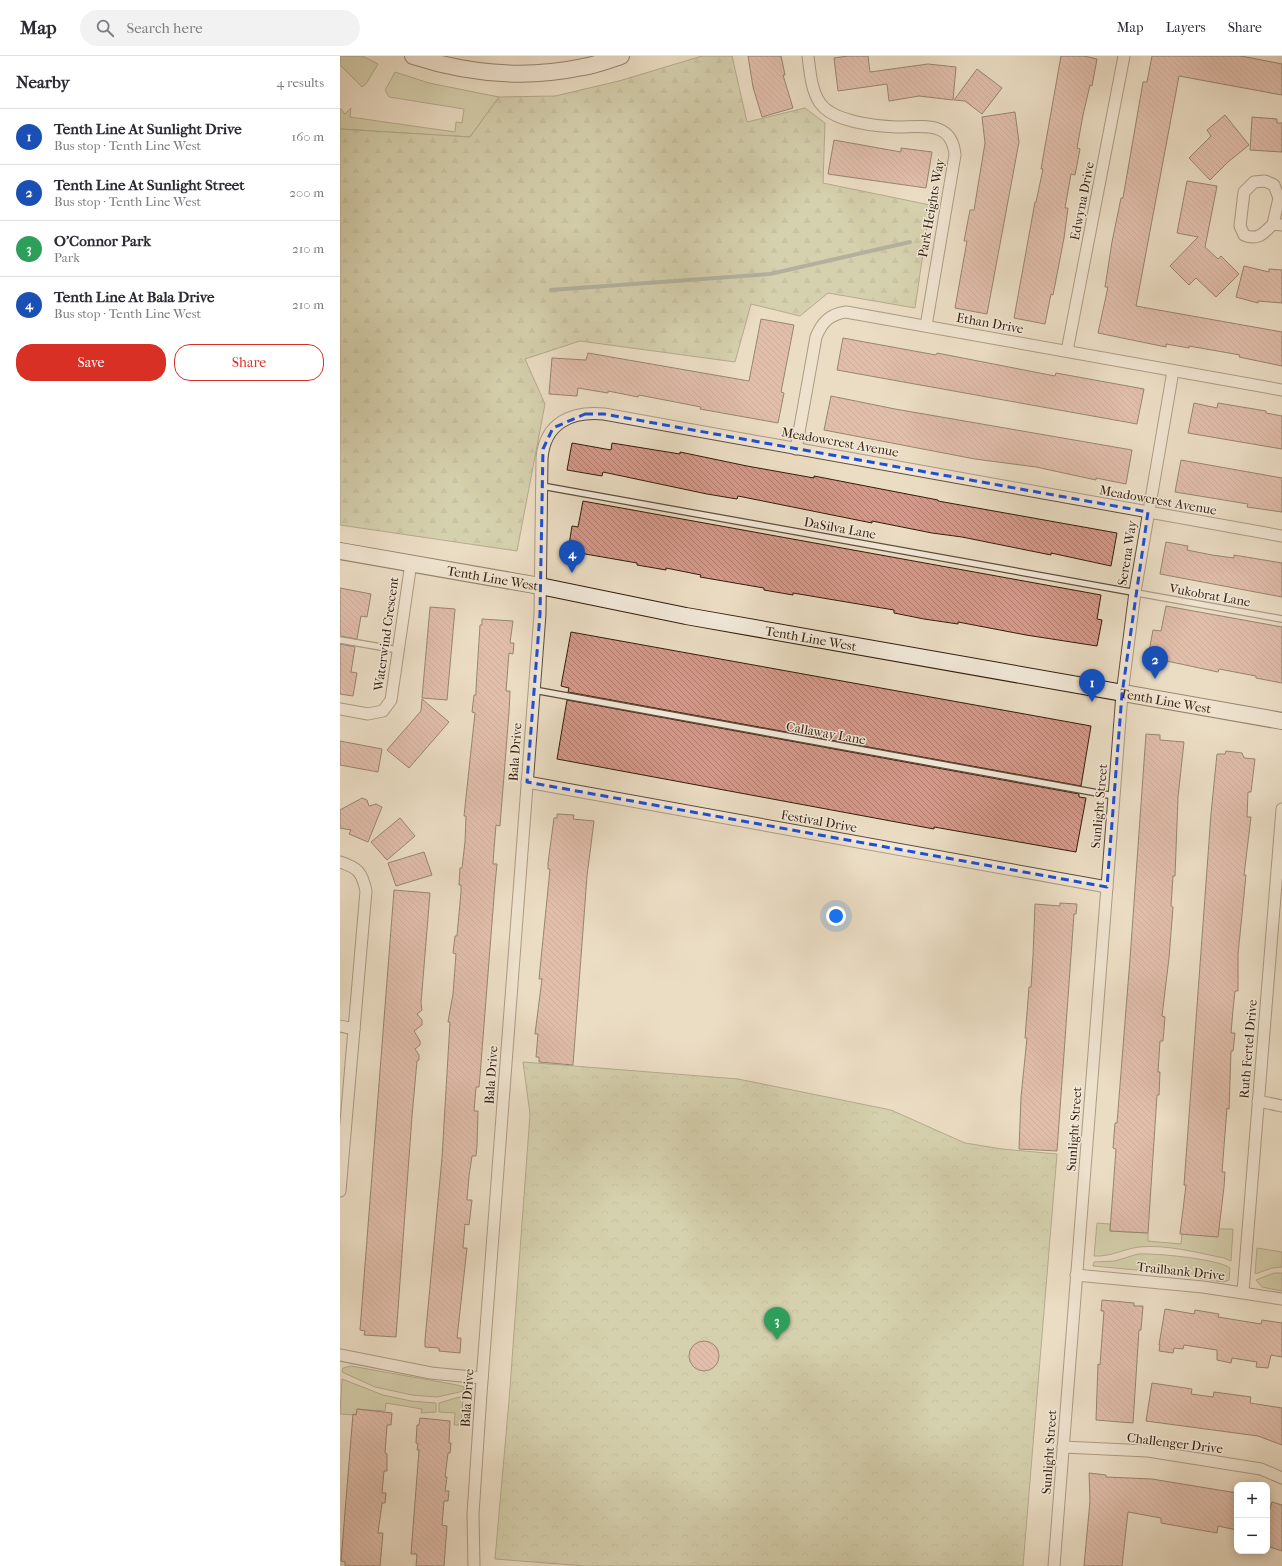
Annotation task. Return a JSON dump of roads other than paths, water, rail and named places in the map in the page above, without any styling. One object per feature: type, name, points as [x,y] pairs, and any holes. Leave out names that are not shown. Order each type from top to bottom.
[{"type":"street","points":[[413,56],[454,67],[491,73],[514,74],[583,67],[621,56]]},
{"type":"street","name":"Park Heights Way","points":[[808,56],[814,90],[821,103],[837,116],[858,122],[898,127],[921,126],[936,128],[947,135],[954,147],[955,155],[926,326]]},
{"type":"street","name":"Edwyna Drive","points":[[1067,351],[1124,56]]},
{"type":"street","points":[[1265,181],[1274,185],[1279,198],[1278,224],[1260,237],[1251,238],[1244,235],[1240,226],[1244,192],[1254,182],[1265,181]]},
{"type":"street","name":"Ethan Drive","points":[[796,449],[816,336],[824,322],[837,313],[846,312],[1282,390]]},
{"type":"street","name":"Serena Way","points":[[1122,694],[1135,592],[1173,370]]},
{"type":"street","name":"Meadowcrest Avenue","points":[[540,586],[543,449],[549,434],[559,423],[585,414],[604,414],[1282,536]]},
{"type":"street","name":"Tenth Line West","points":[[340,551],[540,586],[686,616],[1282,721]]},
{"type":"street","name":"Waterwind Crescent","points":[[340,709],[368,714],[383,711],[391,700],[411,563]]},
{"type":"street","name":"Bala Drive","points":[[474,1566],[473,1514],[482,1378],[534,690],[540,586]]},
{"type":"street","name":"Sunlight Street","points":[[1054,1566],[1122,694]]},
{"type":"street","name":"Festival Drive","points":[[527,782],[1107,887]]},
{"type":"street","name":"Ruth Fertel Drive","points":[[1242,1292],[1282,809]]},
{"type":"street","points":[[340,862],[356,868],[363,878],[366,891],[340,1191]]},
{"type":"street","points":[[340,1026],[354,1029]]},
{"type":"street","points":[[1258,1101],[1282,1106]]},
{"type":"street","name":"Trailbank Drive","points":[[1076,1275],[1242,1292],[1282,1299]]},
{"type":"street","points":[[340,1355],[431,1373],[482,1378]]},
{"type":"street","name":"Challenger Drive","points":[[1063,1447],[1148,1452],[1261,1469],[1282,1478]]},
{"type":"lane","name":"DaSilva Lane","points":[[542,486],[1135,592]]},
{"type":"lane","name":"Vukobrat Lane","points":[[1135,592],[1282,619]]},
{"type":"lane","points":[[340,640],[398,650]]},
{"type":"lane","name":"Callaway Lane","points":[[534,690],[1114,796]]},
{"type":"waterway","points":[[551,290],[770,274],[910,242]]},
{"type":"place","name":"Tenth Line At Bala Drive","points":[[572,573]]},
{"type":"place","name":"Tenth Line At Sunlight Street","points":[[1155,679]]},
{"type":"place","name":"Tenth Line At Sunlight Drive","points":[[1092,702]]},
{"type":"place","name":"O'Connor Park","points":[[777,1340]]}]
